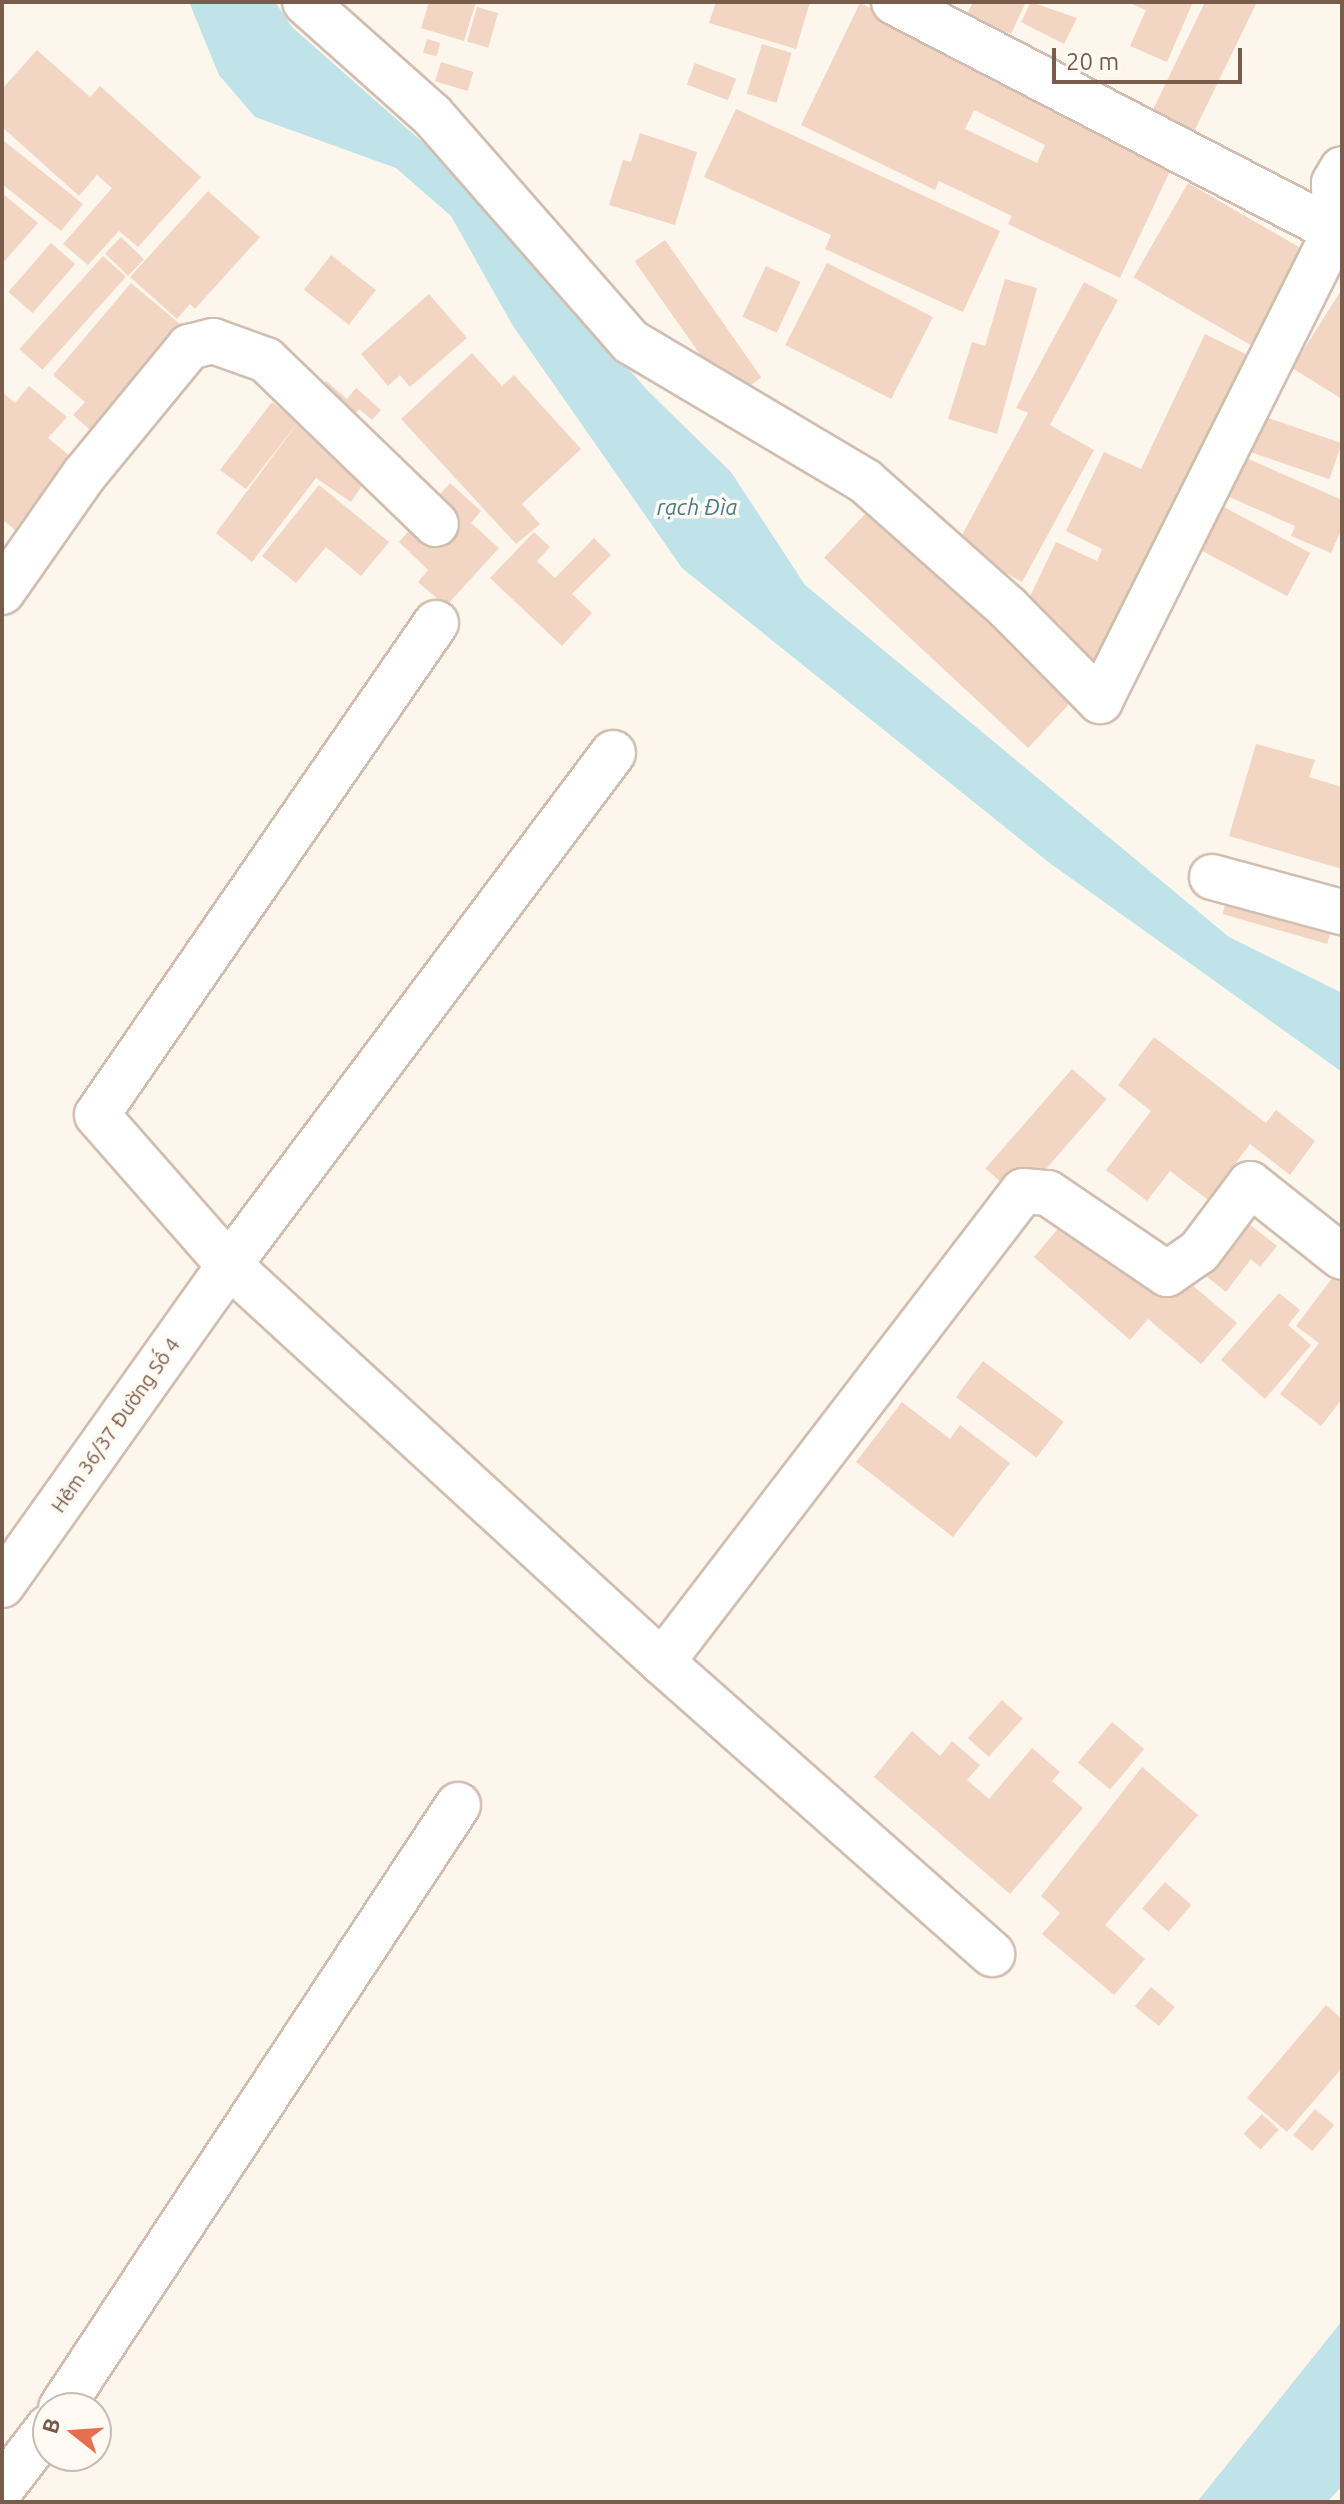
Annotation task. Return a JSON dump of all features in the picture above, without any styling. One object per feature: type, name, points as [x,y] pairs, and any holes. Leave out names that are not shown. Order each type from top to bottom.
[{"type":"street","points":[[305,2],[432,115],[631,342],[865,481],[1008,608],[1100,701],[1335,231],[1334,183],[1342,169]]},
{"type":"street","points":[[894,2],[1335,231]]},
{"type":"street","points":[[2,592],[84,475],[189,347],[213,341],[266,360],[436,524]]},
{"type":"street","points":[[436,623],[97,1115],[229,1265],[662,1662],[992,1954]]},
{"type":"street","name":"Hẻm 36/37 Đường Số 4","points":[[2,1585],[229,1265],[613,753]]},
{"type":"street","points":[[1212,877],[1342,912]]},
{"type":"street","points":[[662,1662],[1023,1191],[1048,1193],[1167,1274],[1199,1252],[1250,1184],[1342,1257]]},
{"type":"street","points":[[72,2392],[458,1805]]},
{"type":"street","points":[[2,2488],[32,2449]]},
{"type":"water","name":"rạch Đìa","points":[[189,2],[275,2],[292,27],[445,162],[649,392],[731,472],[805,585],[1229,937],[1342,993],[1342,1072],[1051,864],[682,568],[513,326],[451,216],[396,168],[255,117],[219,75]]},
{"type":"water","points":[[1342,2321],[1342,2486],[1327,2502],[1197,2502]]},
{"type":"building","points":[[429,2],[476,2],[464,41],[421,28]]},
{"type":"building","points":[[716,2],[810,2],[796,49],[709,23]]},
{"type":"building","points":[[973,2],[1026,2],[1011,34],[967,14]]},
{"type":"building","points":[[1031,2],[1077,18],[1064,44],[1021,22]]},
{"type":"building","points":[[1127,2],[1193,2],[1167,62],[1130,46],[1146,10]]},
{"type":"building","points":[[1205,2],[1257,2],[1188,144],[1146,124]]},
{"type":"building","points":[[860,3],[1117,126],[1109,140],[1171,169],[1120,278],[1008,224],[1012,216],[939,181],[935,190],[801,125]],"holes":[[[974,110],[1045,145],[1037,163],[965,129]]]},
{"type":"building","points":[[477,7],[498,13],[488,48],[467,42]]},
{"type":"building","points":[[427,39],[440,43],[436,56],[423,52]]},
{"type":"building","points":[[762,44],[792,53],[776,103],[747,94]]},
{"type":"building","points":[[37,50],[90,97],[100,86],[201,177],[138,247],[119,231],[88,265],[63,244],[112,188],[97,175],[79,196],[2,127],[2,89]]},
{"type":"building","points":[[441,62],[474,72],[468,91],[435,81]]},
{"type":"building","points":[[695,63],[736,79],[728,100],[687,84]]},
{"type":"building","points":[[736,109],[1000,231],[963,312],[825,249],[831,235],[704,177]]},
{"type":"building","points":[[640,133],[697,152],[675,225],[609,205],[623,160],[631,162]]},
{"type":"building","points":[[4,141],[83,204],[61,231],[2,184]]},
{"type":"building","points":[[1188,183],[1307,252],[1252,346],[1134,277]]},
{"type":"building","points":[[208,191],[260,237],[195,309],[190,304],[177,319],[130,277]]},
{"type":"building","points":[[2,193],[38,223],[2,264]]},
{"type":"building","points":[[121,237],[144,259],[128,276],[105,254]]},
{"type":"building","points":[[665,240],[761,378],[731,399],[635,261]]},
{"type":"building","points":[[51,243],[75,264],[33,313],[8,292]]},
{"type":"building","points":[[331,255],[376,290],[349,325],[304,290]]},
{"type":"building","points":[[103,256],[126,277],[42,370],[19,349]]},
{"type":"building","points":[[827,263],[933,317],[891,399],[785,345]]},
{"type":"building","points":[[766,266],[800,282],[777,333],[742,317]]},
{"type":"building","points":[[1005,279],[1037,288],[997,434],[948,419],[972,342],[985,346]]},
{"type":"building","points":[[1084,282],[1118,300],[1050,425],[1094,450],[1022,582],[956,546],[1028,413],[1016,408]]},
{"type":"building","points":[[131,283],[193,335],[103,441],[73,415],[85,402],[53,375]]},
{"type":"building","points":[[1342,289],[1342,399],[1292,368]]},
{"type":"building","points":[[429,294],[467,338],[410,387],[400,375],[388,386],[361,354]]},
{"type":"building","points":[[1205,334],[1260,361],[1111,670],[1052,641],[1060,624],[1025,607],[1056,542],[1097,561],[1102,549],[1066,531],[1104,452],[1141,469]]},
{"type":"building","points":[[472,353],[502,386],[514,375],[581,449],[522,504],[540,524],[516,544],[401,419]]},
{"type":"building","points":[[326,381],[347,399],[356,388],[381,410],[372,420],[359,409],[345,426],[311,398]]},
{"type":"building","points":[[29,386],[67,417],[48,438],[94,476],[35,547],[2,519],[2,392],[15,403]]},
{"type":"building","points":[[296,395],[376,464],[351,502],[316,478],[252,562],[216,533],[302,417],[246,489],[220,470],[272,402],[283,411]]},
{"type":"building","points":[[1251,412],[1342,443],[1329,479],[1239,448]]},
{"type":"building","points":[[1244,457],[1342,500],[1342,528],[1331,553],[1291,536],[1295,526],[1227,496]]},
{"type":"building","points":[[450,483],[481,511],[471,523],[499,548],[446,606],[418,582],[428,570],[399,542]]},
{"type":"building","points":[[319,485],[389,542],[361,576],[326,547],[296,583],[262,556]]},
{"type":"building","points":[[878,500],[1082,690],[1028,748],[824,558]]},
{"type":"building","points":[[1222,506],[1310,553],[1287,596],[1199,549]]},
{"type":"building","points":[[534,532],[550,547],[537,561],[555,578],[594,538],[611,555],[572,594],[592,613],[562,646],[490,578]]},
{"type":"building","points":[[1256,744],[1315,760],[1309,777],[1342,787],[1342,869],[1229,836]]},
{"type":"building","points":[[1237,863],[1342,893],[1327,944],[1222,914]]},
{"type":"building","points":[[1154,1037],[1266,1123],[1276,1110],[1315,1141],[1290,1175],[1250,1144],[1208,1200],[1170,1171],[1147,1201],[1106,1170],[1151,1111],[1118,1085]]},
{"type":"building","points":[[1072,1069],[1107,1099],[1020,1199],[985,1169]]},
{"type":"building","points":[[1106,1212],[1237,1323],[1201,1364],[1148,1319],[1130,1340],[1034,1257],[1062,1224]]},
{"type":"building","points":[[1235,1213],[1277,1246],[1260,1267],[1251,1259],[1226,1292],[1195,1267]]},
{"type":"building","points":[[1342,1251],[1342,1399],[1321,1426],[1280,1394],[1319,1343],[1296,1326],[1333,1277],[1320,1268]]},
{"type":"building","points":[[1279,1293],[1300,1310],[1288,1325],[1311,1345],[1265,1399],[1221,1360]]},
{"type":"building","points":[[983,1361],[1064,1422],[1037,1458],[956,1397]]},
{"type":"building","points":[[902,1402],[950,1439],[960,1425],[1010,1463],[953,1537],[856,1462]]},
{"type":"building","points":[[1002,1700],[1023,1719],[989,1757],[968,1738]]},
{"type":"building","points":[[1112,1722],[1144,1749],[1110,1790],[1078,1763]]},
{"type":"building","points":[[912,1731],[940,1756],[952,1741],[980,1765],[967,1780],[989,1799],[1032,1748],[1060,1772],[1052,1781],[1083,1808],[1010,1894],[874,1777]]},
{"type":"building","points":[[1142,1767],[1198,1815],[1105,1925],[1145,1959],[1114,1995],[1042,1934],[1060,1913],[1041,1896]]},
{"type":"building","points":[[1165,1882],[1191,1905],[1168,1931],[1142,1908]]},
{"type":"building","points":[[1151,1987],[1175,2007],[1159,2026],[1135,2006]]},
{"type":"building","points":[[1326,2005],[1342,2019],[1342,2068],[1287,2132],[1247,2098]]},
{"type":"building","points":[[1315,2109],[1334,2125],[1312,2151],[1293,2135]]},
{"type":"building","points":[[1262,2114],[1279,2130],[1260,2149],[1244,2134]]}]
